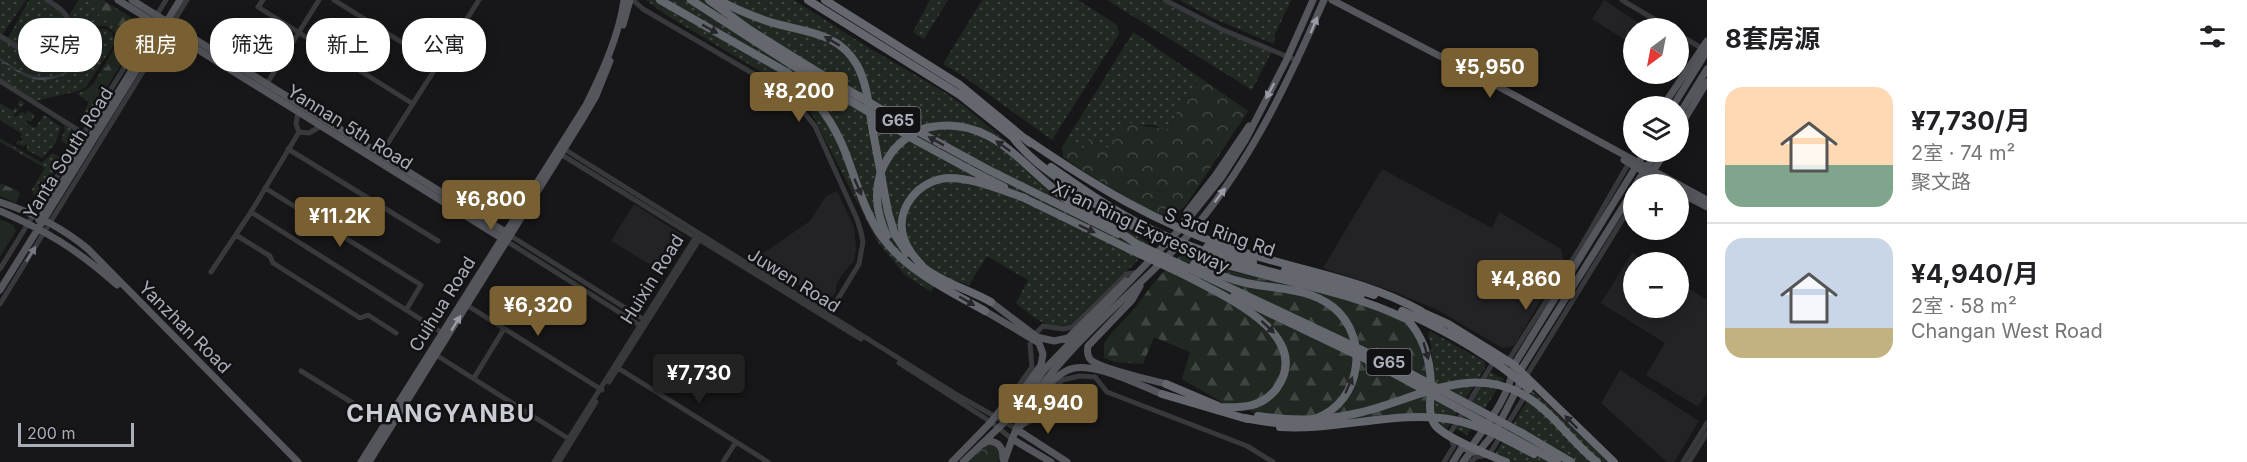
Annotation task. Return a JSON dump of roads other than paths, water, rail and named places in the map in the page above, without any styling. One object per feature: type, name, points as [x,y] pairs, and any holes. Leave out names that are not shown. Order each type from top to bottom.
[{"type":"highway","points":[[660,0],[788,73],[811,95],[836,133],[873,222],[897,254],[937,284],[985,311]]},
{"type":"highway","name":"Xi'an Ring Expressway","points":[[691,0],[835,93],[917,141],[1024,198]]},
{"type":"highway","name":"Xi'an Ring Expressway","points":[[709,0],[750,30],[801,62],[921,133],[1058,206],[1400,368],[1522,433],[1571,462]]},
{"type":"highway","points":[[719,0],[753,16],[829,38],[851,56],[858,66],[865,87],[888,212],[895,235],[903,249],[925,269],[946,282],[974,292],[991,302]]},
{"type":"highway","name":"S 3rd Ring Rd","points":[[808,0],[960,95],[1116,211],[1167,237],[1226,259],[1361,295],[1391,306],[1421,337],[1430,374],[1432,418],[1438,428],[1506,462]]},
{"type":"highway","name":"S 3rd Ring Rd","points":[[825,0],[960,85],[1026,140],[1052,165],[1125,210],[1204,246],[1333,282],[1421,311],[1455,328],[1517,372],[1614,462]]},
{"type":"highway","points":[[913,267],[887,238],[876,203],[877,189],[885,162],[893,151],[923,128],[937,126],[956,125],[973,128],[991,137],[1009,149],[1064,197],[1091,215],[1115,227],[1136,243]]},
{"type":"highway","points":[[1011,135],[1022,150],[1093,203],[1167,243],[1220,263],[1360,301],[1406,319]]},
{"type":"highway","points":[[1026,140],[1127,204],[1182,227],[1190,233],[1278,263],[1362,285],[1402,300],[1421,311]]},
{"type":"highway","points":[[925,269],[910,252],[902,229],[905,207],[912,195],[930,182],[942,179],[974,182],[1024,198]]},
{"type":"highway","name":"G65","points":[[1024,198],[1183,274]]},
{"type":"highway","points":[[1152,250],[1181,258],[1244,282],[1308,294],[1322,300],[1343,317],[1349,326],[1357,352],[1351,385],[1329,411],[1306,421],[1289,425],[1245,418]]},
{"type":"highway","points":[[1183,274],[1252,314],[1273,331],[1281,342],[1285,360],[1282,378],[1268,398],[1255,406],[1240,408],[1219,406]]},
{"type":"highway","name":"Xi'an Ring Expressway","points":[[1183,274],[1293,323],[1382,367],[1557,462]]},
{"type":"highway","points":[[1391,306],[1450,335],[1492,361],[1517,372],[1530,389]]},
{"type":"highway","points":[[1166,384],[1219,406],[1258,416],[1293,419],[1330,418],[1361,413],[1447,386],[1464,382],[1487,382],[1510,388],[1544,408],[1597,462]]},
{"type":"highway","points":[[1162,394],[1280,427],[1308,428],[1409,418],[1438,418],[1480,428],[1548,462]]},
{"type":"main road","name":"Yannan 5th Road","points":[[118,0],[146,18]]},
{"type":"main road","name":"Yannan 5th Road","points":[[132,0],[162,18]]},
{"type":"main road","name":"Yanta South Road","points":[[166,18],[175,0]]},
{"type":"main road","name":"Yanta South Road","points":[[166,18],[180,0]]},
{"type":"main road","name":"Cuihua Road","points":[[560,150],[596,85],[619,22],[624,0]]},
{"type":"main road","name":"Cuihua Road","points":[[361,462],[384,423],[464,304],[600,86],[631,0]]},
{"type":"main road","points":[[1003,462],[1026,409],[1050,374],[1144,274],[1221,178],[1246,139],[1313,0]]},
{"type":"main road","points":[[963,462],[1015,412],[1044,370],[1190,233],[1240,167],[1269,118],[1326,0],[1500,91],[1651,174]]},
{"type":"main road","name":"Yannan 5th Road","points":[[198,41],[378,158],[506,237]]},
{"type":"main road","points":[[1678,96],[1706,51],[1707,41]]},
{"type":"main road","name":"Yannan 5th Road","points":[[198,50],[378,158]]},
{"type":"main road","points":[[1671,96],[1706,51]]},
{"type":"main road","points":[[1689,98],[1707,69]]},
{"type":"main road","name":"Yanta South Road","points":[[0,290],[132,72]]},
{"type":"main road","points":[[1689,112],[1707,82]]},
{"type":"main road","points":[[1648,172],[1652,162]]},
{"type":"main road","points":[[1648,172],[1656,162]]},
{"type":"main road","points":[[1453,462],[1461,449],[1472,446],[1495,412],[1633,163]]},
{"type":"main road","points":[[1648,172],[1707,200]]},
{"type":"main road","points":[[1689,198],[1707,207]]},
{"type":"main road","name":"Yanzhan Road","points":[[0,202],[42,219],[78,241],[298,462]]},
{"type":"main road","points":[[1463,462],[1470,453],[1480,450],[1504,417],[1517,372],[1623,206]]},
{"type":"main road","name":"Yanzhan Road","points":[[0,211],[37,227],[72,248],[111,280],[291,462]]},
{"type":"main road","name":"Yanta South Road","points":[[0,282],[37,227]]},
{"type":"main road","points":[[991,302],[1037,337],[1054,341],[1068,338],[1118,288],[1144,274]]},
{"type":"main road","points":[[1144,274],[1132,300],[1088,346],[1087,353],[1091,360],[1101,366],[1166,384]]},
{"type":"main road","name":"Cuihua Road","points":[[369,462],[433,352],[441,332],[464,304]]},
{"type":"main road","points":[[985,311],[1039,343],[1043,354],[1041,365],[1017,398],[1015,412]]},
{"type":"main road","points":[[1016,429],[1026,421],[1056,378],[1068,369],[1083,366],[1117,376],[1162,394]]},
{"type":"main road","points":[[952,462],[993,420],[1006,403]]},
{"type":"main road","points":[[1016,429],[1067,462]]},
{"type":"main road","points":[[1012,439],[1052,462]]},
{"type":"main road","points":[[978,447],[988,441],[996,442],[1003,449],[1003,462]]},
{"type":"street","points":[[0,36],[36,56],[49,56],[60,50],[69,38],[69,24],[64,12],[47,0]]},
{"type":"street","points":[[165,18],[166,0]]},
{"type":"street","points":[[167,18],[187,0]]},
{"type":"street","points":[[263,0],[258,8],[413,104]]},
{"type":"street","points":[[266,85],[319,0]]},
{"type":"street","points":[[334,0],[402,42]]},
{"type":"street","points":[[467,18],[478,0]]},
{"type":"street","points":[[631,0],[781,90],[792,98],[815,126],[857,219],[862,242],[859,264],[827,316]]},
{"type":"street","points":[[1166,0],[1221,29],[1298,61]]},
{"type":"street","points":[[1622,0],[1652,18]]},
{"type":"street","points":[[1689,41],[1706,51]]},
{"type":"street","points":[[378,158],[434,72]]},
{"type":"street","points":[[0,81],[83,134]]},
{"type":"street","points":[[298,112],[296,124],[299,132]]},
{"type":"street","points":[[42,219],[83,134],[100,125]]},
{"type":"street","points":[[0,304],[37,227],[100,125]]},
{"type":"street","points":[[299,132],[309,133],[321,126]]},
{"type":"street","points":[[211,272],[251,212],[299,132]]},
{"type":"street","points":[[288,150],[438,241]]},
{"type":"street","name":"Juwen Road","points":[[560,150],[993,420],[1004,422],[1016,429]]},
{"type":"street","points":[[265,188],[421,285],[406,310]]},
{"type":"street","points":[[251,212],[441,332]]},
{"type":"street","points":[[1444,462],[1454,446],[1449,435],[1492,361],[1517,372],[1623,217]]},
{"type":"street","points":[[0,269],[37,227]]},
{"type":"street","points":[[236,235],[270,256],[273,263],[360,318],[368,315],[396,333]]},
{"type":"street","name":"Huixin Road","points":[[554,462],[699,236]]},
{"type":"street","name":"Yannan 5th Road","points":[[506,237],[644,324]]},
{"type":"street","points":[[1036,333],[1043,326],[1063,329],[1072,327],[1127,274],[1144,274]]},
{"type":"street","points":[[464,304],[602,390]]},
{"type":"street","name":"Huixin Road","points":[[559,462],[644,324]]},
{"type":"street","points":[[474,378],[504,329]]},
{"type":"street","points":[[1004,422],[1006,403],[1032,368],[1030,344]]},
{"type":"street","points":[[433,352],[569,439]]},
{"type":"street","points":[[618,368],[768,462]]},
{"type":"street","points":[[301,371],[384,423]]},
{"type":"street","points":[[1016,429],[1033,420],[1062,380],[1096,375],[1107,392],[1247,446],[1273,462]]},
{"type":"street","points":[[1471,462],[1476,457],[1489,455],[1530,389]]},
{"type":"street","name":"Juwen Road","points":[[993,420],[997,429],[1012,439]]},
{"type":"street","points":[[1683,462],[1707,423]]},
{"type":"street","points":[[1689,462],[1707,433]]},
{"type":"street","points":[[723,462],[736,442]]},
{"type":"district","name":"CHANGYANBU","points":[[441,413]]}]
